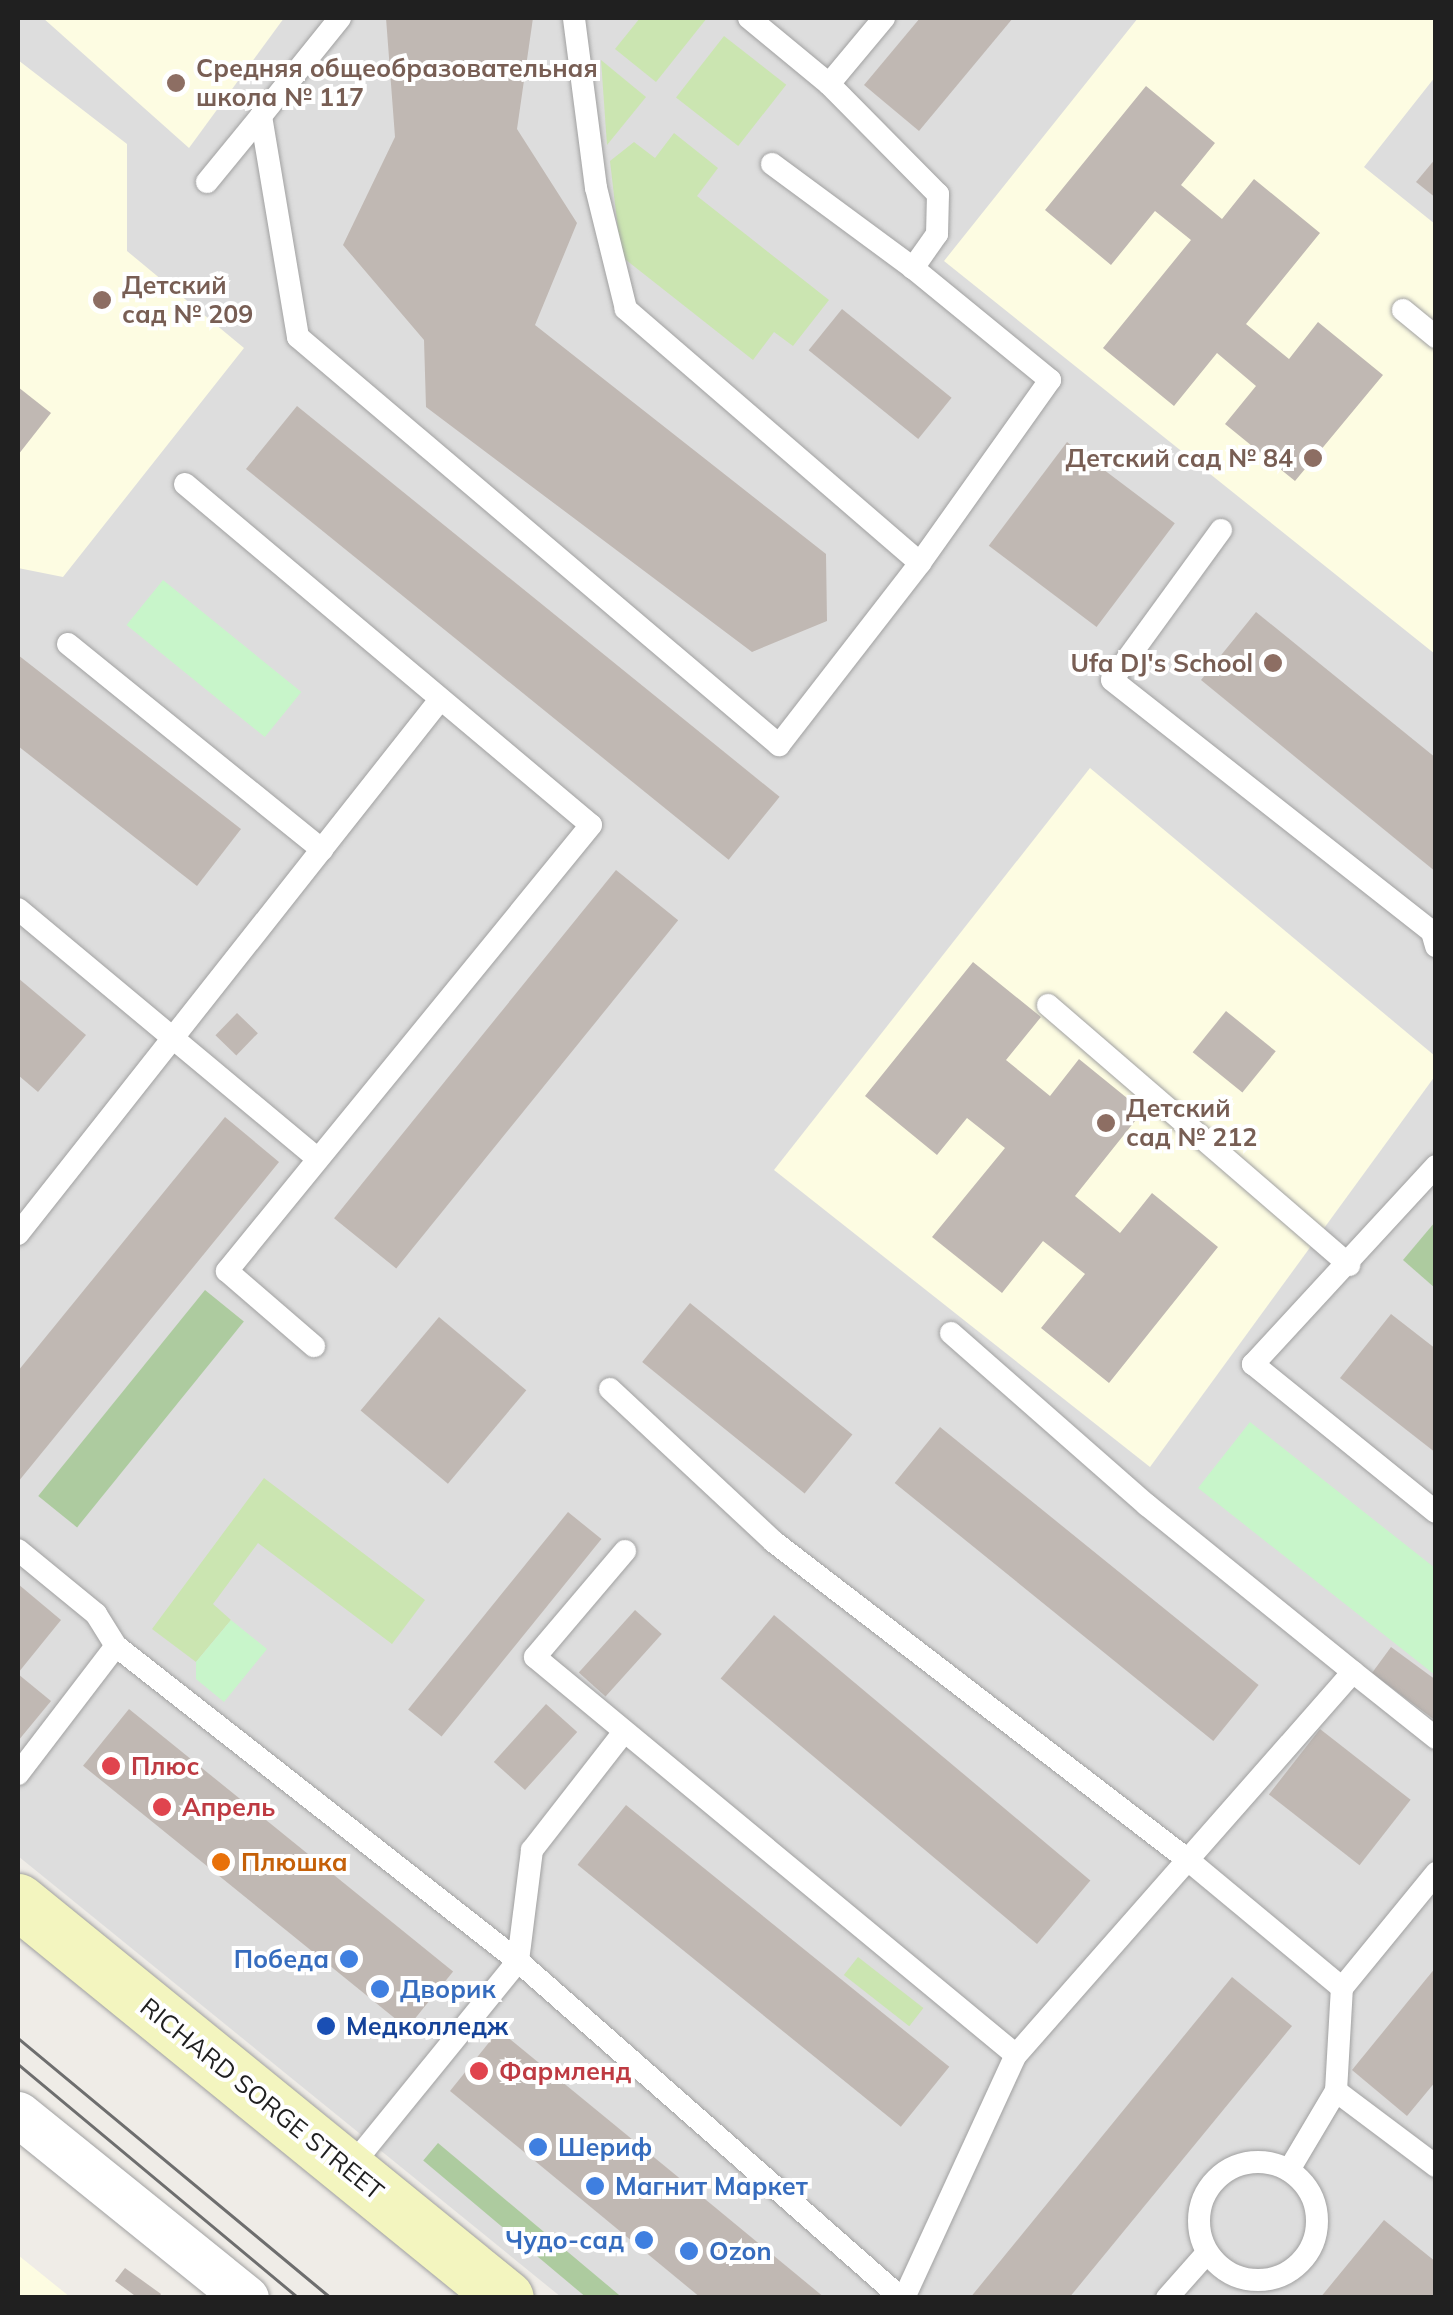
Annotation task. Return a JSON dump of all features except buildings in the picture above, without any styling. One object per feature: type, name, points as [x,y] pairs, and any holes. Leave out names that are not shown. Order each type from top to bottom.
[{"type":"main road","name":"RICHARD SORGE STREET","points":[[18,1900],[506,2298]]},
{"type":"street","points":[[18,2114],[246,2298]]},
{"type":"lane","points":[[207,182],[340,18]]},
{"type":"lane","points":[[574,18],[596,188],[626,309],[920,564]]},
{"type":"lane","points":[[749,18],[829,84],[938,194],[937,234],[913,268]]},
{"type":"lane","points":[[829,84],[884,18]]},
{"type":"lane","points":[[261,116],[298,337],[779,745],[920,564],[1050,380],[913,268],[772,164]]},
{"type":"lane","points":[[1403,310],[1436,336]]},
{"type":"lane","points":[[185,484],[591,825],[316,1157],[227,1271],[314,1346]]},
{"type":"lane","points":[[1221,530],[1112,680],[1432,932],[1436,946]]},
{"type":"lane","points":[[68,644],[322,850]]},
{"type":"lane","points":[[18,1234],[439,701]]},
{"type":"lane","points":[[18,908],[316,1157]]},
{"type":"lane","points":[[1048,1005],[1349,1265]]},
{"type":"lane","points":[[1436,1166],[1254,1364],[1436,1512]]},
{"type":"lane","points":[[951,1333],[1146,1506],[1436,1738]]},
{"type":"lane","points":[[610,1389],[774,1542],[1188,1860],[1342,1988]]},
{"type":"lane","points":[[18,1550],[96,1614],[116,1646],[518,1960],[902,2298],[1016,2056],[1353,1672]]},
{"type":"lane","points":[[626,1551],[535,1657],[1016,2056]]},
{"type":"lane","points":[[18,1774],[116,1646]]},
{"type":"lane","points":[[348,2169],[518,1960],[532,1850],[624,1732]]},
{"type":"lane","points":[[1288,2170],[1336,2090],[1342,1988],[1436,1873]]},
{"type":"lane","points":[[1336,2090],[1436,2166]]},
{"type":"lane","points":[[1250,2161],[1288,2170],[1304,2182],[1317,2218],[1307,2255],[1293,2269],[1257,2281],[1220,2268],[1208,2254],[1198,2215],[1214,2179],[1250,2161]]},
{"type":"lane","points":[[1167,2298],[1208,2254]]},
{"type":"shaded area","points":[[18,18],[1435,18],[1435,2297],[561,2297],[18,1856]]},
{"type":"shaded area","name":"Средняя общеобразовательная школа № 117","points":[[43,18],[284,18],[189,148]]},
{"type":"shaded area","name":"Детский сад № 84","points":[[1138,18],[1435,18],[1435,77],[1364,167],[1435,224],[1435,654],[944,261]]},
{"type":"shaded area","name":"Детский сад № 209","points":[[18,60],[127,144],[127,251],[244,348],[63,577],[18,568]]},
{"type":"shaded area","name":"Детский сад № 212","points":[[1090,768],[1435,1056],[1435,1076],[1150,1467],[774,1170]]},
{"type":"shaded area","points":[[18,2255],[70,2297],[18,2297]]},
{"type":"green space","points":[[640,18],[707,18],[656,82],[615,49]]},
{"type":"green space","points":[[724,36],[786,85],[738,146],[676,97]]},
{"type":"green space","points":[[601,60],[646,97],[607,145]]},
{"type":"green space","points":[[674,133],[718,168],[697,196],[829,300],[793,346],[774,332],[753,360],[621,256],[610,161],[634,142],[655,158]]},
{"type":"green space","points":[[163,580],[301,692],[265,737],[126,625]]},
{"type":"green space","points":[[1435,1222],[1435,1288],[1403,1260]]},
{"type":"green space","points":[[205,1290],[244,1321],[77,1527],[38,1496]]},
{"type":"green space","points":[[1250,1422],[1435,1568],[1435,1675],[1198,1488]]},
{"type":"green space","points":[[264,1478],[425,1600],[392,1644],[258,1543],[213,1604],[231,1620],[196,1662],[152,1629]]},
{"type":"green space","points":[[231,1620],[267,1649],[224,1702],[196,1679],[196,1662]]},
{"type":"green space","points":[[858,1957],[923,2008],[909,2026],[844,1975]]},
{"type":"green space","points":[[438,2143],[623,2298],[587,2298],[423,2161]]},
{"type":"tram line","points":[[18,2038],[331,2298]]},
{"type":"tram line","points":[[18,2064],[299,2298]]},
{"type":"place","name":"Средняя общеобразовательная школа № 117","points":[[176,83]]},
{"type":"place","name":"Детский сад № 209","points":[[102,300]]},
{"type":"place","name":"Детский сад № 84","points":[[1313,458]]},
{"type":"place","name":"Ufa DJ's School","points":[[1273,663]]},
{"type":"place","name":"Детский сад № 212","points":[[1106,1123]]},
{"type":"place","name":"Плюс","points":[[111,1766]]},
{"type":"place","name":"Апрель","points":[[162,1807]]},
{"type":"place","name":"Плюшка","points":[[221,1862]]},
{"type":"place","name":"Победа","points":[[349,1959]]},
{"type":"place","name":"Дворик","points":[[380,1989]]},
{"type":"place","name":"Медколледж","points":[[326,2026]]},
{"type":"place","name":"Фармленд","points":[[479,2071]]},
{"type":"place","name":"Шериф","points":[[538,2147]]},
{"type":"place","name":"Магнит Маркет","points":[[595,2186]]},
{"type":"place","name":"Чудо-сад","points":[[644,2240]]},
{"type":"place","name":"Ozon","points":[[689,2251]]}]
